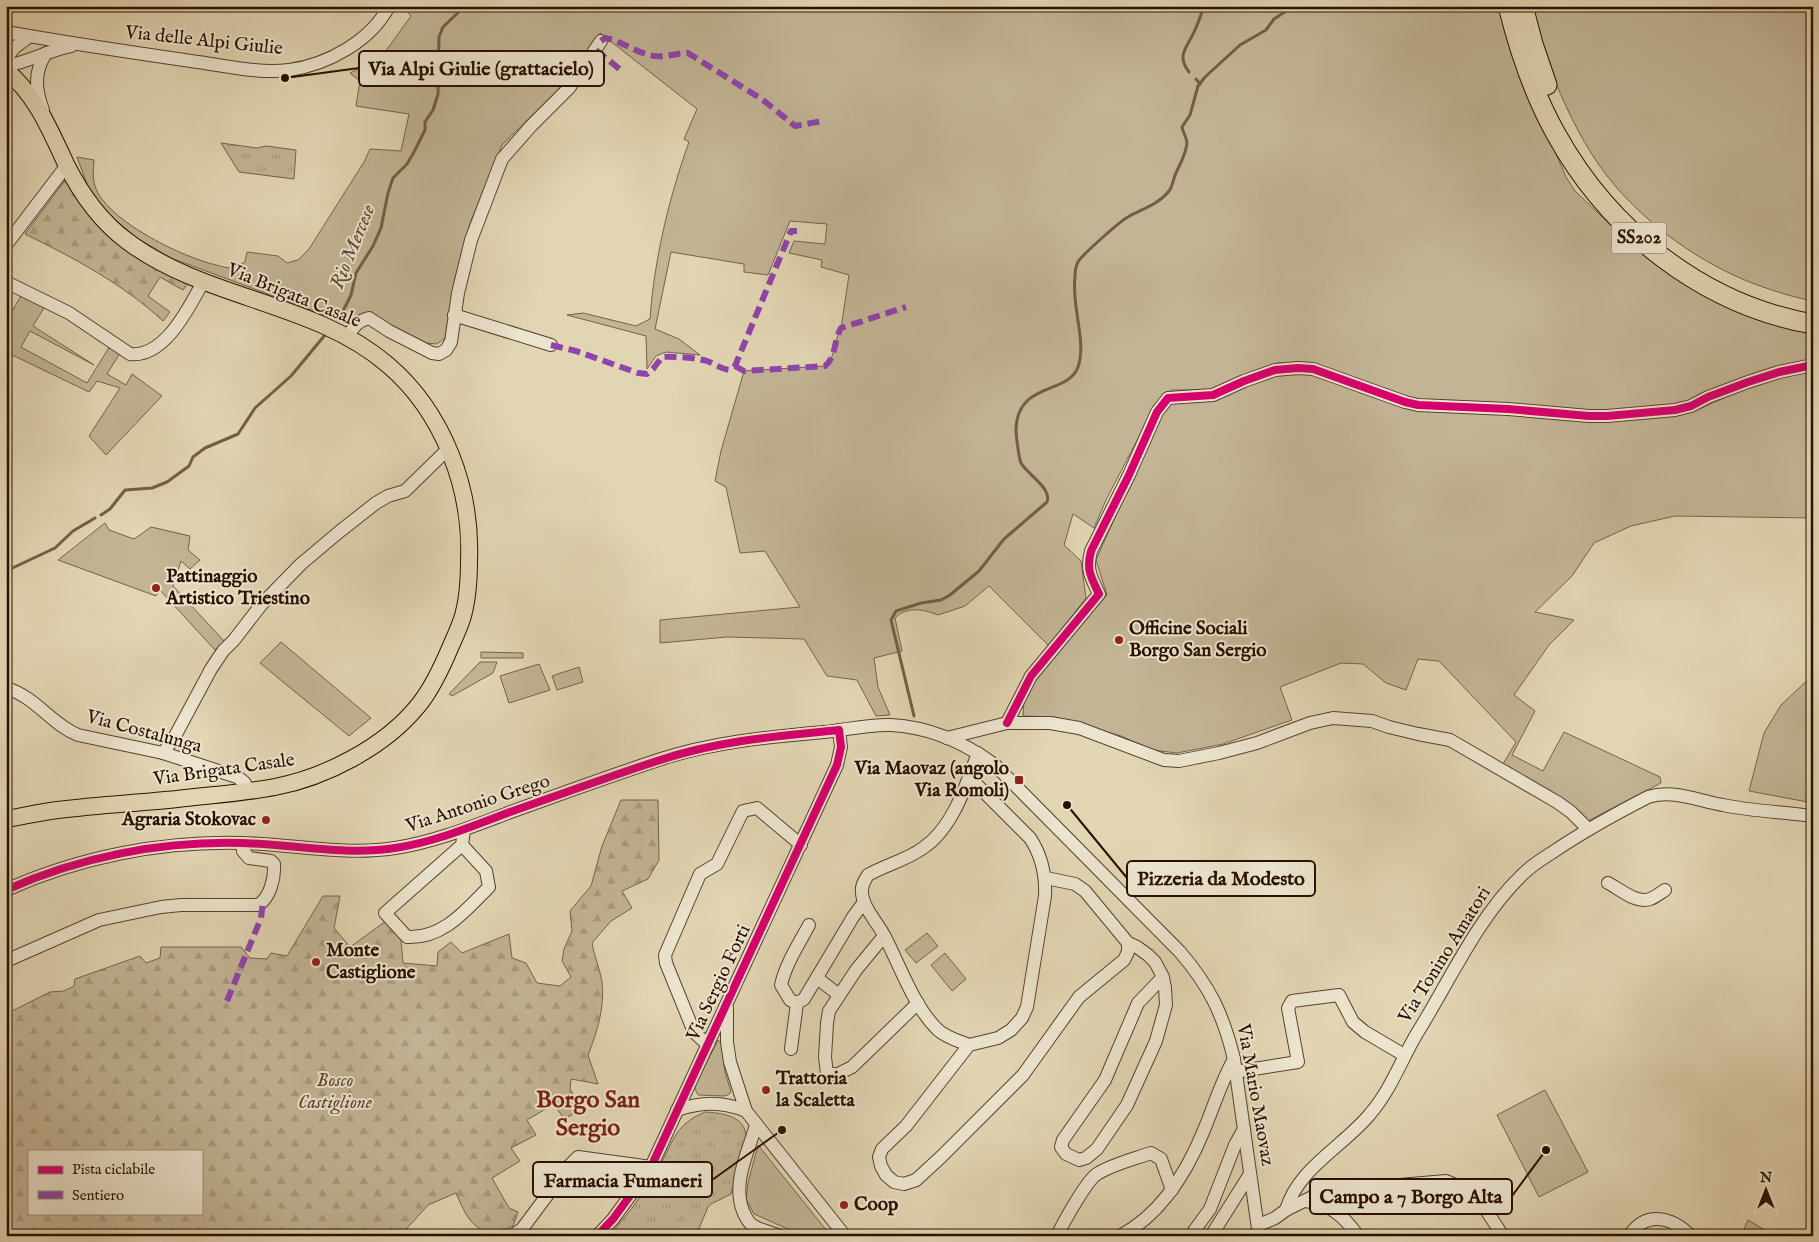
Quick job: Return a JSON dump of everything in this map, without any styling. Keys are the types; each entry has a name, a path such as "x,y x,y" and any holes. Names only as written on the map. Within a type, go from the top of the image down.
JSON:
{"highway":[{"name":"SS202","path":"1508,6 1521,52 1537,75 1585,158 1616,198 1652,232 1682,256 1732,285 1758,297 1813,312"},
{"name":"SS202","path":"1523,6 1533,44 1537,75 1555,132 1590,185 1611,210 1652,250 1688,275 1753,308 1813,324"}],"main road":[{"name":"Via Brigata Casale","path":"6,70 33,99 49,126 66,165 85,198 102,220 127,241 157,261 203,282 295,314 348,336 392,368 425,406 448,449 463,486 470,540 468,583 462,618 444,663 432,686 417,707 399,724 376,743 350,760 305,779 249,791 58,810 6,819"}],"street":[{"name":"Via delle Alpi Giulie","path":"6,32 256,70 290,70 326,60 340,53 366,34 389,6"},
{"path":"6,59 14,48 30,36"},
{"path":"348,336 354,326 361,320 369,318 422,348 439,354 446,350 450,342 470,240 502,159 531,126 569,88 601,41"},
{"name":"Via delle Alpi Giulie","path":"6,66 30,60 69,46 84,45"},
{"path":"46,53 39,64 36,78 40,104 49,126"},
{"path":"6,245 66,165"},
{"path":"6,282 69,313 130,354 138,355 157,346 179,324 203,282"},
{"path":"454,315 551,345"},
{"path":"1007,723 1031,676 1099,594 1090,574 1088,564 1091,551 1129,476 1157,412 1168,398 1213,395 1261,374 1281,369 1298,368 1313,369 1418,405 1608,416 1675,410 1691,406 1708,397 1748,382 1779,372 1813,365"},
{"path":"163,753 174,738 211,669 261,605 300,564 331,538 376,503 388,496 405,491 448,449"},
{"name":"Via Costalunga","path":"6,688 24,695 65,730 78,735 163,753 237,777 244,782 249,791"},
{"path":"947,738 1007,723 1050,723 1078,728 1164,760 1179,761 1238,748 1296,727 1332,718 1372,721 1389,727 1450,740 1558,802 1588,828"},
{"name":"Via Mario Maovaz","path":"839,730 889,725 927,731 978,753 995,765 1195,970 1210,991 1227,1033 1234,1066 1259,1230"},
{"name":"Via Antonio Grego","path":"6,890 35,877 98,858 179,845 242,843 374,851 407,845 464,830 680,753 724,743 839,730"},
{"name":"Via Sergio Forti","path":"597,1236 618,1212 650,1167 802,845 837,765 841,748 839,730"},
{"path":"969,777 1030,838 1037,848 1046,878 1045,896 1027,1007 1022,1018 1012,1030 998,1038 969,1045 954,1040 939,1031 928,1019 864,902 862,892 863,882 868,875 921,850 932,842 944,829 969,777 978,753"},
{"name":"Via Tonino Amatori","path":"1286,1210 1301,1183 1318,1162 1371,1114 1462,955 1498,901 1520,876 1588,828 1648,796 1657,794 1671,793 1723,805 1811,816"},
{"name":"Via Sergio Forti","path":"708,1045 694,1032 666,963 665,955 700,874 717,864 743,810 757,808 802,845"},
{"name":"Via Antonio Grego","path":"462,845 486,871 489,887 450,924 435,932 417,938 407,937 385,912 462,845 464,830"},
{"path":"6,961 99,920 182,905 258,905 263,902 269,891 275,870 274,864 271,861 249,858 243,851 242,843"},
{"path":"1046,878 1075,884 1085,891 1128,943 1138,947 1155,962 1163,977 1166,988 1166,1005 1156,1041 1127,1105 1092,1154 1079,1160 1073,1158 1063,1152 1061,1147 1063,1140 1105,1080 1138,1003 1163,977"},
{"path":"1608,883 1642,901 1653,898 1665,890"},
{"path":"797,1003 804,999 853,916 864,902"},
{"path":"797,1003 790,1000 781,985 783,976 809,925"},
{"path":"884,936 866,956 829,1011 825,1057 827,1074 838,1074 852,1067 918,1003"},
{"path":"969,1045 906,1126 882,1149 879,1157 881,1166 894,1182 904,1184 916,1180 1023,1076 1079,997 1124,960 1128,952 1128,943"},
{"path":"817,978 839,995"},
{"path":"1120,1236 1145,1219 1172,1190 1185,1171 1224,1078 1234,1066 1298,1062 1288,1008 1292,1001 1338,995 1354,1022 1365,1032 1404,1055"},
{"path":"728,1001 727,1042 738,1089 746,1111 845,1236"},
{"path":"791,1049 797,1003"},
{"path":"677,1110 704,1103 718,1103 734,1106 746,1111"},
{"path":"756,1125 740,1177 739,1200 750,1224 780,1236"},
{"path":"1194,1231 1210,1209 1235,1145 1244,1129"},
{"path":"1057,1236 1067,1215 1094,1176 1123,1162 1151,1153 1161,1158 1172,1190"},
{"path":"512,1236 522,1229 569,1166 578,1157 650,1167"},
{"path":"1211,1236 1250,1174"},
{"path":"1259,1230 1286,1210 1318,1194 1341,1190 1446,1181 1471,1192 1504,1236"},
{"path":"1304,1201 1328,1206 1340,1215 1358,1236"},
{"path":"1629,1236 1632,1230 1654,1218 1666,1219 1679,1225 1691,1236"}],"green space":[{"path":"402,6 1813,6 1813,301 1748,281 1699,257 1676,241 1634,206 1599,165 1572,120 1551,71 1522,79 1566,177 1575,191 1618,232 1648,255 1813,332 1813,363 1690,402 1596,412 1416,400 1304,362 1278,363 1209,390 1171,390 1156,404 1106,500 1094,528 1073,514 1064,545 1081,561 1086,598 1049,646 989,586 965,606 938,615 921,610 910,610 900,614 895,618 902,651 874,658 878,687 890,715 876,716 857,680 827,676 804,639 727,637 660,643 660,620 800,607 765,551 740,553 726,487 715,481 721,451 744,371 825,366 829,363 841,328 849,275 821,267 822,260 789,253 794,241 825,244 827,224 790,221 768,275 744,272 744,264 671,252 655,329 679,339 700,355 666,352 656,356 647,369 646,336 567,315 583,313 636,326 650,319 655,275 664,229 675,185 689,142 684,139 697,109 600,33 558,90 502,145 470,223 455,278 445,338 437,344 426,343 371,315 343,322 171,258 137,238 106,212 88,187 77,157 94,160 93,177 96,189 107,205 119,216 151,238 202,261 233,268 245,262 247,252 278,256 287,263 298,260 309,249 364,162 370,149 401,151 409,114 356,106 360,81 350,73 385,52 411,16"},
{"path":"221,143 257,148 266,146 296,150 294,179 239,172"},
{"path":"66,179 92,218 189,282 183,290 160,277 148,296 170,312 163,321 115,284 25,234"},
{"path":"22,294 45,306 33,326 94,365 30,331 21,347 87,383 110,346 120,353 107,374 126,385 132,374 162,396 106,455 89,436 120,388 97,381 89,392 6,352 6,314 10,315"},
{"path":"1813,370 1813,518 1675,516 1631,526 1594,543 1572,576 1535,612 1574,620 1549,645 1514,695 1535,711 1512,755 1543,771 1564,732 1660,777 1661,783 1588,821 1551,791 1503,764 1516,742 1439,661 1418,659 1406,690 1386,683 1363,664 1341,663 1280,687 1292,720 1223,744 1177,753 1152,750 1121,736 1054,717 1023,716 1024,700 1041,666 1107,595 1096,560 1161,414 1173,402 1285,373 1310,374 1372,395 1539,416 1699,409 1776,377"},
{"name":"Pattinaggio Artistico Triestino","path":"105,523 109,530 134,539 151,527 190,536 188,550 200,560 190,569 181,561 173,586 224,641 215,650 160,590 156,596 58,560"},
{"path":"281,642 371,718 349,736 260,663"},
{"path":"481,652 523,653 523,658 481,658"},
{"path":"480,662 497,662 493,673 452,696 449,694"},
{"path":"539,664 550,690 509,703 500,676"},
{"path":"579,667 583,682 557,690 552,676"},
{"path":"1813,675 1813,803 1749,791 1764,733 1781,705"},
{"name":"Bosco Castiglione","path":"621,800 658,800 659,860 648,879 622,891 632,908 611,921 592,943 603,992 597,1029 588,1055 598,1084 571,1079 570,1089 583,1109 564,1119 554,1104 527,1120 536,1135 511,1148 520,1161 492,1178 509,1208 518,1212 513,1226 496,1232 479,1229 469,1219 456,1193 428,1205 400,1236 6,1236 6,1014 50,992 64,991 74,986 75,979 140,956 146,963 160,958 161,947 241,947 250,958 267,959 271,953 287,956 323,896 340,896 334,928 350,947 386,921 401,940 403,963 437,966 438,952 451,942 462,953 509,934 512,958 526,963 537,983 560,986 571,977 562,961 564,949 572,931 570,911 591,886 602,846"},
{"path":"927,933 938,946 916,963 905,950"},
{"path":"945,953 966,979 952,991 931,965"},
{"path":"718,1040 721,1043 725,1072 731,1092 724,1096 698,1095 695,1085"},
{"path":"1545,1090 1588,1172 1539,1197 1497,1115"},
{"path":"705,1112 719,1113 732,1117 738,1120 745,1131 746,1138 731,1194 708,1207 696,1236 619,1236 614,1230 647,1186 675,1136 686,1123"},
{"path":"758,1145 831,1236 804,1236 754,1214 746,1199 748,1183"},
{"path":"1748,1220 1775,1236 1741,1236"}],"waterway":[{"name":"Rio Mercese","path":"343,311 351,295 356,273 373,246 381,228 393,178 407,164 425,130 425,122 433,110 438,94 439,37 443,27 465,6"},
{"path":"1189,72 1183,61 1183,56 1204,6"},
{"path":"914,716 891,620 896,611 921,603 941,600 950,595 979,571 1004,539 1047,502 1048,497 1043,486 1021,463 1016,430 1019,414 1025,403 1033,396 1073,376 1078,367 1081,346 1074,288 1075,269 1078,262 1109,231 1128,217 1165,196 1171,187 1186,150 1187,142 1182,127 1190,115 1198,86 1205,77 1240,45 1266,30 1274,19 1294,6"},
{"path":"1196,79 1200,84"},
{"name":"Rio Mercese","path":"101,515 110,509 125,490 152,488 167,482 189,466 193,457 205,448 238,434 255,408 291,376 325,335"},
{"name":"Rio Mercese","path":"6,571 55,548 73,531 95,518"}],"marked path":[{"path":"601,41 605,38 611,39 654,56 688,53 763,100 795,126 823,121"},
{"path":"596,50 622,71"},
{"path":"551,345 576,351 638,373 647,374 662,357 703,360 730,370 735,366 791,231 797,231"},
{"path":"735,366 744,371 825,366 829,363 841,328 906,307"},
{"path":"227,1001 261,918 263,902"}],"cycle path":[{"path":"1007,723 1031,676 1099,594 1089,568 1091,551 1129,475 1157,412 1168,398 1213,395 1275,370 1298,368 1313,369 1418,405 1607,416 1675,410 1691,406 1708,397 1748,382 1779,372 1813,365"},
{"path":"6,890 62,868 121,853 151,848 211,843 260,844 357,851 395,848 425,842 454,833 679,754 747,740 839,730 841,747 837,765 651,1167 613,1219 597,1236"}],"place":[{"name":"Via Alpi Giulie (grattacielo)","path":"285,78"},
{"name":"Pattinaggio Artistico Triestino","path":"156,588"},
{"name":"Officine Sociali Borgo San Sergio","path":"1119,640"},
{"name":"Via Maovaz (angolo Via Romoli)","path":"1019,780"},
{"name":"Pizzeria da Modesto","path":"1067,805"},
{"name":"Agraria Stokovac","path":"266,820"},
{"name":"Monte Castiglione","path":"316,962"},
{"name":"Trattoria la Scaletta","path":"766,1090"},
{"name":"Farmacia Fumaneri","path":"782,1130"},
{"name":"Campo a 7 Borgo Alta","path":"1546,1150"},
{"name":"Coop","path":"844,1205"}],"district":[{"name":"Borgo San Sergio","path":"588,1114"}]}
